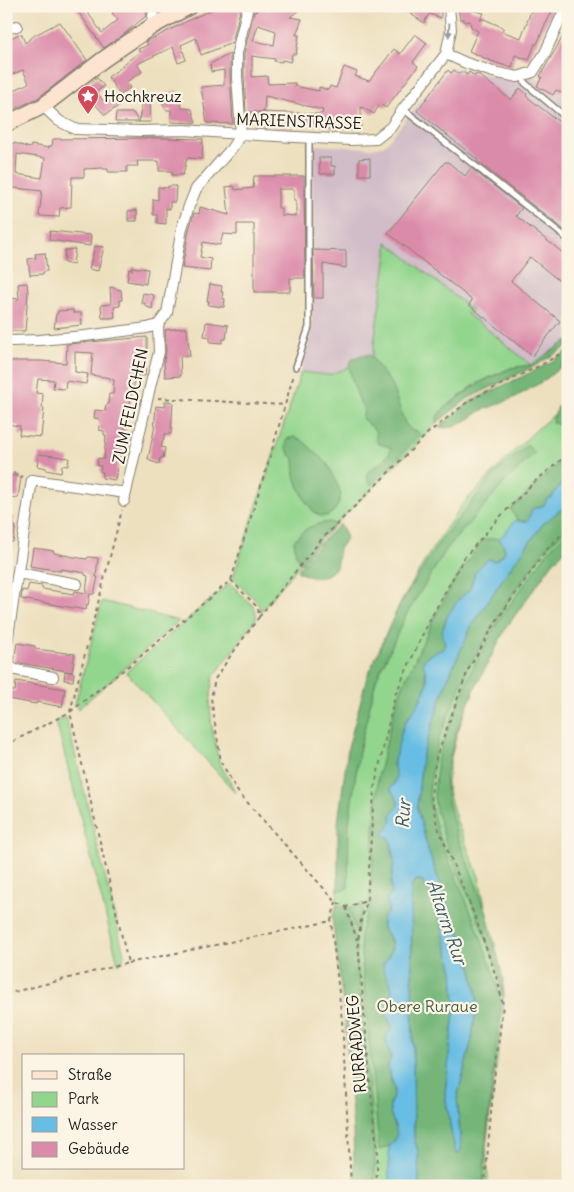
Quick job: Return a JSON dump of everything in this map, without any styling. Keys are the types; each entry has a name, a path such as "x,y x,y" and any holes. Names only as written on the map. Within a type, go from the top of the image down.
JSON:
{"main road":[{"path":"6,124 43,106 151,27 190,6"}],"street":[{"path":"151,27 155,6"},
{"path":"6,340 39,340 85,336 158,325 166,313 182,228 196,189 231,149 241,134 237,53 248,6"},
{"path":"449,6 451,30 446,54 466,64 518,77 533,72 545,53 566,6"},
{"path":"6,29 17,26"},
{"name":"MARIENSTRASSE","path":"43,106 59,121 75,129 184,130 351,140 376,139 391,127 402,109 446,54"},
{"name":"ZUM FELDCHEN","path":"125,497 159,352 158,325"},
{"path":"6,644 32,480 125,497"},
{"path":"18,574 77,584"},
{"path":"6,666 16,670 53,677"}],"lane":[{"path":"522,75 525,83 568,119"},
{"path":"402,109 568,239"},
{"path":"296,367 309,327 309,138"}],"path":[{"path":"367,901 346,907 336,902 238,792 221,762 211,698 215,679 259,617 320,541 428,434 470,400 544,364 568,349"},
{"path":"6,745 70,712 136,660 231,580 296,367"},
{"path":"148,398 285,405"},
{"name":"RURRADWEG","path":"376,1186 378,1154 358,942 361,920 367,901 374,790 395,695 427,625 464,558 532,484 568,454"},
{"path":"6,470 32,480"},
{"path":"125,497 70,712 128,963"},
{"path":"483,1186 485,1183 502,1005 498,982 474,914 437,825 431,796 436,758 468,670 499,617 547,549 568,528"},
{"path":"231,580 258,608 259,617"},
{"path":"336,902 331,921 342,1020 351,1186"},
{"path":"346,907 358,942"},
{"path":"6,994 128,963 331,921"}],"shaded area":[{"path":"449,67 525,83 530,75 568,97 568,340 531,365 535,366 469,398 435,424 412,446 372,358 329,375 301,372 312,329 313,145 372,148 385,145"}],"green space":[{"path":"387,242 472,310 467,314 531,365 511,368 488,378 472,387 443,409 428,433 319,541 261,611 253,598 233,577 301,372 329,375 372,358 387,254"},
{"path":"568,340 568,346 535,366 469,398 435,424 443,409 479,383 511,368 531,365"},
{"path":"568,351 568,362 546,379 511,399 481,411 458,425 439,427 471,401 544,366"},
{"path":"362,355 370,355 391,384 405,423 412,431 417,431 421,435 371,485 368,481 367,473 388,455 391,448 379,444 376,440 376,432 362,418 364,412 353,382 349,364 353,359"},
{"path":"568,400 568,429 552,422 559,404"},
{"name":"Obere Ruraue","path":"568,403 568,543 531,587 496,640 467,705 457,734 447,782 457,822 479,877 504,1005 486,1147 488,1179 483,1186 359,1186 336,907 368,680 384,638 401,602 430,552 462,505 538,428"},
{"path":"294,437 302,440 327,463 335,479 341,494 338,505 327,516 320,516 314,512 306,502 298,485 295,476 294,459 286,447 287,439"},
{"path":"527,445 535,453 505,482 448,547 406,615 376,680 359,751 349,824 348,888 338,891 338,823 348,748 367,677 397,610 440,541 496,472"},
{"path":"568,456 568,482 560,485 553,495 554,497 550,498 544,505 532,509 529,520 520,521 517,519 511,509"},
{"path":"568,504 568,527 545,549 510,598 468,668 439,739 432,768 429,793 438,834 476,924 497,983 501,1004 483,1183 481,1186 419,1186 418,1151 414,1139 411,886 416,880 421,880 436,905 453,972 455,1004 445,1094 456,1154 461,1150 457,1098 472,1039 477,998 469,957 430,856 417,808 422,756 446,683 471,627 508,571 543,524"},
{"path":"330,522 335,524 301,564 296,555 294,541 309,527"},
{"path":"340,524 346,539 339,549 336,568 318,578 297,571 321,542"},
{"path":"568,531 568,547 552,564 506,628 475,688 456,733 445,776 447,797 457,836 486,910 503,978 504,997 498,970 447,846 436,810 434,795 438,758 471,671 499,620 549,550"},
{"path":"495,538 502,543 505,551 495,561 488,559 475,572 470,589 453,607 448,616 444,625 445,645 443,649 433,654 425,673 427,682 425,689 417,706 406,720 393,765 397,775 390,789 397,799 398,805 391,815 392,821 385,836 389,838 394,861 391,884 392,893 388,897 389,909 383,921 384,930 391,942 391,946 390,954 383,964 392,992 387,1017 392,1027 387,1042 390,1053 389,1075 394,1089 390,1107 397,1137 389,1146 379,1150 360,935 369,907 378,777 396,703 435,616 453,583 479,545 483,540"},
{"path":"230,583 254,607 256,612 256,619 213,678 210,706 212,728 219,762 236,793 126,672"},
{"path":"102,601 179,621 78,709 75,704"},
{"path":"66,717 124,954 123,962 118,963 56,721"},
{"path":"365,903 359,920 357,935 348,908"},
{"path":"337,905 344,907 355,939 375,1153 375,1186 355,1186 345,1019 332,917"}],"water":[{"path":"568,482 568,504 543,524 508,571 471,627 446,683 422,756 417,808 430,856 469,957 477,998 472,1039 457,1098 461,1150 456,1154 445,1094 455,1004 453,972 436,905 421,880 416,880 411,886 414,1139 418,1151 419,1186 389,1186 389,1146 394,1142 397,1133 390,1112 394,1088 388,1069 391,1058 386,1040 392,1027 387,1014 392,989 383,967 392,946 382,923 383,917 388,911 386,900 392,893 391,884 394,861 389,838 383,834 392,821 391,815 398,805 397,799 390,789 396,779 395,757 405,723 416,707 427,684 423,662 427,656 443,649 445,645 442,631 448,615 458,600 470,589 475,572 488,559 495,561 502,556 505,551 499,539 516,520 522,522 528,520 532,509 544,505 547,499 553,497 560,485"}],"building":[{"path":"74,6 83,6 102,33 118,20 112,13 121,6 148,6 146,16 104,48"},
{"path":"221,6 241,6 232,44 201,55 196,38 181,45 186,60 178,63 173,47 137,64 142,72 126,82 130,88 120,95 108,77 140,52 138,49 148,45 146,42"},
{"path":"258,6 305,6 290,17 302,19 296,35 299,35 296,54 292,54 291,62 274,61 275,59 252,56 252,77 267,76 268,84 295,83 294,86 319,91 319,87 328,90 330,86 336,88 344,67 357,72 355,76 369,81 394,49 400,54 415,34 427,43 413,62 418,66 386,108 380,104 374,114 361,107 361,127 359,129 330,128 331,126 288,118 286,127 256,125 259,112 246,112 244,54 254,11 256,12","holes":["258,25 276,31 274,45 253,41","265,96 323,110 322,114 259,112 264,112"]},
{"path":"399,6 441,6 441,18 429,14 424,23"},
{"path":"470,6 471,10 484,13 480,20 484,19 504,28 501,31 521,38 533,6 555,6 537,44 535,44 529,60 515,55 512,68 469,51 478,31 471,27 470,21 464,22 464,19 460,19 458,7"},
{"path":"60,22 87,60 38,98 6,113 6,94 29,83 23,70 6,77 6,40 21,33 25,43 35,35"},
{"path":"568,28 568,96 556,90 553,95 537,86 542,77 540,76"},
{"path":"230,54 233,124 207,123 201,87 224,85 224,70 211,72 210,64"},
{"path":"448,70 451,73 454,70 459,74 462,71 467,75 469,72 475,76 476,74 479,75 511,100 520,88 527,94 526,96 568,129 568,139 564,144 568,147 568,233 417,111"},
{"path":"97,78 104,86 96,92 106,104 120,95 125,102 105,115 81,89"},
{"path":"177,90 182,108 192,109 196,123 171,122 171,110 166,110 162,102 168,99 166,95"},
{"path":"150,98 151,122 139,122 141,104"},
{"path":"116,113 133,113 139,122 115,122"},
{"path":"53,139 203,139 202,159 187,158 183,175 172,175 172,171 159,171 159,161 137,161 138,166 127,166 127,172 108,172 108,169 103,168 84,169 84,177 72,177 71,207 60,208 59,217 39,216 42,191 6,187 6,146 14,143 30,148 31,145 49,148 49,146 52,146","holes":["17,154 45,158 42,178 16,174"]},
{"path":"319,158 331,158 331,166 335,166 335,174 320,174"},
{"path":"370,158 370,175 359,175 359,159"},
{"path":"445,162 448,162 465,176 471,168 522,208 516,216 568,257 568,288 530,257 511,281 560,321 532,356 469,305 472,300 388,233"},
{"path":"254,176 304,176 305,278 290,278 290,292 254,292 254,224 237,224 237,235 223,234 220,245 203,242 200,257 211,259 210,271 182,268 194,213 199,214 200,207 229,215 226,187 234,186 235,190 253,188","holes":["278,189 294,189 296,216 281,215 281,208 278,208"]},
{"path":"168,186 176,186 175,202 170,202 170,209 166,208 166,224 157,223 157,215 153,215 153,199 158,200 158,187 168,188"},
{"path":"137,210 137,221 128,221 128,211"},
{"path":"50,231 91,235 90,246 49,240"},
{"path":"95,246 104,247 98,271 89,269"},
{"path":"75,249 73,265 64,263 65,250"},
{"path":"313,250 346,251 346,268 323,264 323,298 314,298"},
{"path":"45,253 47,271 43,272 43,274 30,275 28,259 36,258 35,254"},
{"path":"132,267 148,269 146,284 127,281 129,269 132,270"},
{"path":"27,283 25,331 6,331 8,298 19,299 18,284"},
{"path":"210,284 222,286 222,298 225,299 224,307 208,305"},
{"path":"110,287 121,290 122,300 120,300 120,306 114,307 115,317 102,318 101,305 111,304"},
{"path":"143,293 154,295 152,309 145,306 145,303 141,303"},
{"path":"73,310 73,313 81,313 82,325 54,328 58,311"},
{"path":"206,322 228,325 226,339 223,339 222,343 210,342 210,337 204,336"},
{"path":"187,328 190,356 180,356 181,376 165,377 165,330"},
{"path":"147,337 147,350 141,350 142,368 146,368 145,376 135,375 130,409 125,409 124,423 126,423 115,480 102,478 101,466 97,466 98,458 104,459 106,435 104,435 104,431 99,430 100,419 94,418 95,410 105,411 106,405 108,405 109,394 113,394 114,380 91,375 93,353 75,352 75,372 88,374 86,384 66,381 65,389 53,388 54,380 38,379 36,393 43,394 42,408 44,408 41,437 19,435 20,426 6,424 6,361 66,363 67,344"},
{"path":"165,401 173,402 171,434 165,434 161,447 165,448 163,458 160,458 159,464 148,459 154,430 156,406 165,407"},
{"path":"39,454 69,458 68,466 62,465 61,473 46,470 46,468 37,466"},
{"path":"8,475 21,477 18,498 6,497"},
{"path":"6,516 14,517 13,526 16,526 13,542 6,541"},
{"path":"33,548 54,551 54,553 79,558 98,558 96,577 98,577 94,594 90,594 86,610 21,599 22,590 27,591 29,584 42,586 42,589 74,594 75,591 86,593 88,576 85,573 30,566"},
{"path":"17,643 35,646 35,649 75,654 72,672 14,662"},
{"path":"65,671 74,673 73,681 64,680"},
{"path":"16,681 65,689 62,707 8,699 10,691 15,691"}],"place":[{"name":"Hochkreuz","path":"88,115"}],"water label":[{"name":"Rur","path":"403,814"},
{"name":"Altarm Rur","path":"447,922"}]}
